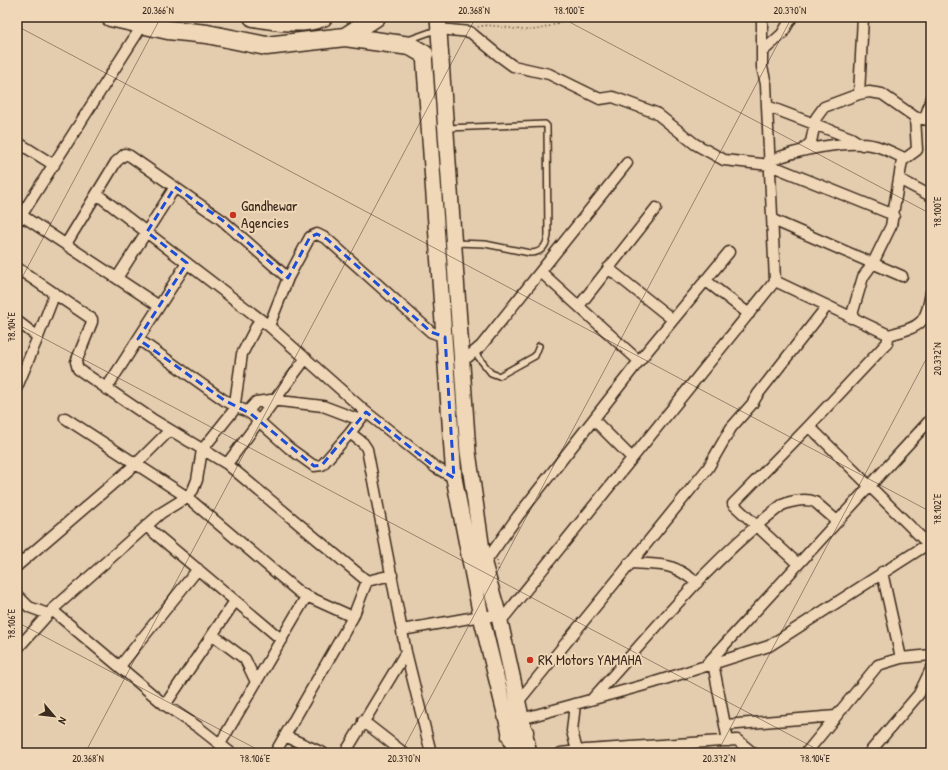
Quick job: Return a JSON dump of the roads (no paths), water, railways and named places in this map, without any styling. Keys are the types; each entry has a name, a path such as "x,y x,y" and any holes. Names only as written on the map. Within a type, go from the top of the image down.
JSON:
{"highway":[{"path":"110,17 145,20 168,30 207,34 266,46 345,37 410,46 424,54"},
{"path":"253,17 272,21 296,21 323,17"},
{"path":"345,37 376,17"}],"main road":[{"path":"439,23 453,243 468,355 468,452 484,564 499,617 517,703 518,735"},
{"path":"424,54 454,478 481,616 518,735 529,753"}],"street":[{"path":"402,630 481,616 499,617 504,616 509,612 775,281 767,106 762,52 762,17"},
{"path":"762,52 782,34 792,17"},
{"path":"859,94 863,17"},
{"path":"145,20 19,218 66,244 159,306"},
{"path":"439,23 470,32 513,66 549,74 600,99 613,97 656,113 695,144 712,155 724,160 737,163 770,163 804,149 862,145 875,146 904,158"},
{"path":"804,149 811,142 819,112 824,107 859,94 869,92 882,94 923,119 918,147 915,152 904,158 901,164 894,215 885,240 873,263 863,277 851,318"},
{"path":"767,106 851,138 862,145"},
{"path":"17,142 54,164"},
{"path":"66,244 98,195 116,162 125,154 222,220 288,278"},
{"path":"468,355 542,273 627,163"},
{"path":"770,163 894,215"},
{"path":"899,179 931,196"},
{"path":"117,278 175,187"},
{"path":"98,195 260,319 306,358 363,416 435,467 454,478"},
{"path":"578,306 656,208"},
{"path":"773,220 902,276"},
{"path":"268,326 288,278 313,234 322,236 431,332 445,337"},
{"path":"484,564 518,516 639,361 672,319 729,252"},
{"path":"106,389 187,263"},
{"path":"17,268 92,319 76,366 106,389 226,464 367,581"},
{"path":"608,268 672,319"},
{"path":"542,273 639,361"},
{"path":"705,280 749,314"},
{"path":"775,281 889,335 914,328 919,325 928,310 931,292"},
{"path":"18,382 55,293"},
{"path":"517,703 629,563 708,468 731,428 752,404 758,394 827,306"},
{"path":"17,648 50,612 146,526 187,497 196,486 202,450 231,414 235,406 242,354 260,319"},
{"path":"17,321 38,337"},
{"path":"798,564 755,526 733,504 809,426 886,343 889,335"},
{"path":"138,339 224,400 247,412 260,421 289,448 314,466 322,465 363,416"},
{"path":"226,464 276,401 306,358"},
{"path":"247,412 256,402 276,401 323,406 363,416"},
{"path":"65,418 187,497 306,597 353,617"},
{"path":"710,664 869,485 931,419"},
{"path":"594,420 632,458"},
{"path":"518,735 575,704 769,646 929,543 809,426"},
{"path":"17,566 136,463 170,430"},
{"path":"350,433 363,442 367,448 406,652 431,753"},
{"path":"592,700 697,583 755,526 786,503 804,500 814,502 837,521"},
{"path":"146,526 282,640"},
{"path":"629,563 672,566 681,570 697,583"},
{"path":"120,666 198,569"},
{"path":"882,572 901,658"},
{"path":"367,581 392,575"},
{"path":"275,753 353,617 367,581"},
{"path":"17,596 29,607 50,612 120,666 165,705 231,753"},
{"path":"220,744 306,597"},
{"path":"165,705 236,601"},
{"path":"213,635 245,659 256,682"},
{"path":"345,753 406,652"},
{"path":"806,753 878,664 901,658 931,654"},
{"path":"710,664 728,741"},
{"path":"869,753 919,694 931,669"},
{"path":"575,704 572,731 577,751"},
{"path":"725,725 836,716"},
{"path":"363,721 404,753"},
{"path":"285,736 323,753"},
{"path":"561,753 728,741 740,741 753,753"},
{"path":"666,745 676,753"}],"lane":[{"path":"398,44 439,23"},
{"path":"923,119 931,92"},
{"path":"446,128 545,124 547,126 548,236 545,247 536,253 530,253 485,244 453,243"},
{"path":"468,355 491,373 499,376 535,356 540,346"}],"place":[{"name":"Gandhewar Agencies","path":"233,215"},
{"name":"RK Motors YAMAHA","path":"530,660"}]}
